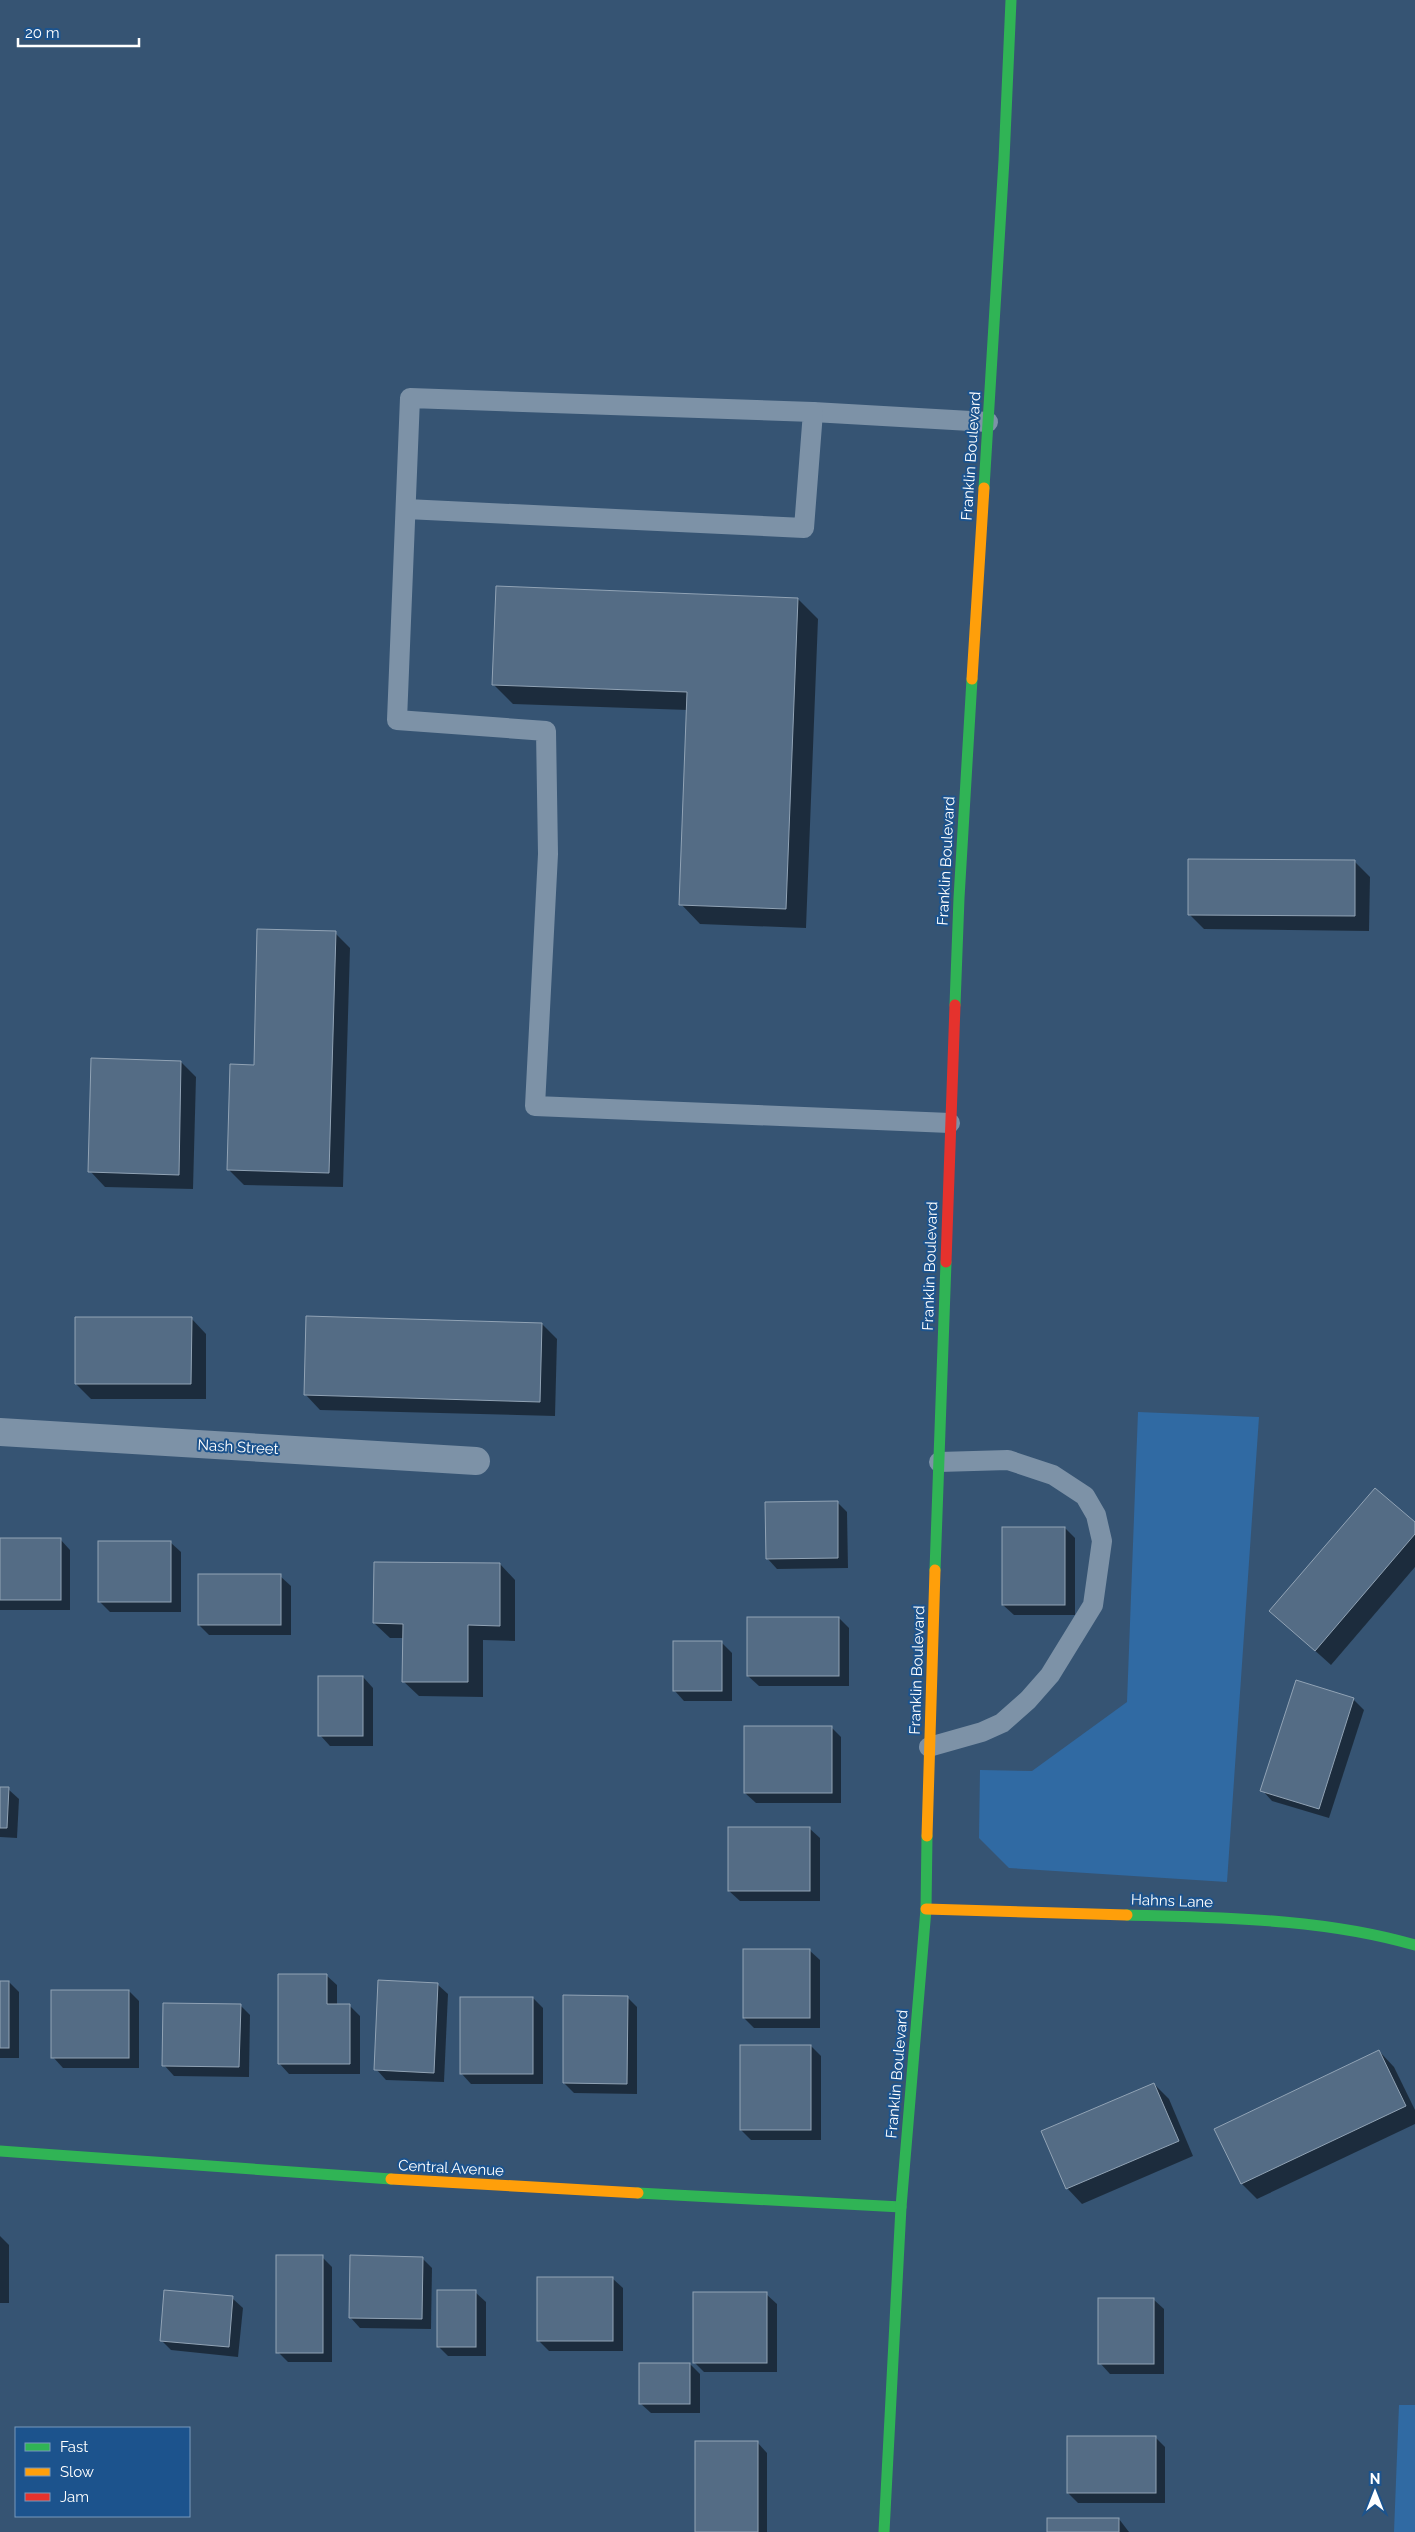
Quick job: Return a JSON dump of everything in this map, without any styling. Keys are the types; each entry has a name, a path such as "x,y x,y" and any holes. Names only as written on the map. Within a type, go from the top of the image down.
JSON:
{"street":[{"name":"Franklin Boulevard","path":"884,2532 901,2207 926,1908 929,1747 959,898 1004,169 1011,0"},
{"name":"Nash Street","path":"0,1432 476,1461"},
{"name":"Hahns Lane","path":"926,1908 1239,1918 1312,1923 1353,1928 1415,1945"},
{"name":"Central Avenue","path":"0,2151 386,2179 901,2207"}],"lane":[{"path":"950,1123 535,1106 548,854 546,731 397,720 410,398 813,412 988,422"},
{"path":"406,510 804,528 813,412"},
{"path":"929,1747 982,1732 1002,1723 1028,1700 1050,1675 1093,1605 1102,1541 1096,1515 1085,1496 1053,1475 1008,1460 939,1462"}],"shaded area":[{"path":"1138,1412 1259,1417 1227,1882 1009,1868 979,1838 980,1770 1032,1771 1127,1702"},
{"path":"1399,2405 1415,2405 1415,2532 1394,2532"}],"building":[{"path":"496,586 798,598 786,909 679,905 687,692 492,685"},
{"path":"1188,859 1355,860 1355,916 1188,915"},
{"path":"257,929 336,931 329,1173 227,1170 230,1064 254,1065"},
{"path":"91,1058 181,1061 179,1175 88,1172"},
{"path":"306,1316 542,1323 540,1402 304,1395"},
{"path":"75,1317 192,1317 191,1384 75,1384"},
{"path":"1375,1488 1415,1522 1415,1534 1315,1651 1269,1611"},
{"path":"838,1501 838,1558 766,1559 765,1502"},
{"path":"1002,1527 1065,1527 1065,1605 1002,1605"},
{"path":"0,1538 61,1538 61,1600 0,1600"},
{"path":"98,1541 171,1541 171,1602 98,1602"},
{"path":"374,1562 500,1563 500,1626 468,1625 468,1682 402,1682 403,1624 373,1623"},
{"path":"198,1574 281,1574 281,1625 198,1625"},
{"path":"747,1617 839,1617 839,1676 747,1676"},
{"path":"673,1641 722,1641 722,1691 673,1691"},
{"path":"318,1676 363,1676 363,1736 318,1736"},
{"path":"1296,1680 1354,1698 1319,1809 1260,1791"},
{"path":"744,1726 832,1726 832,1793 744,1793"},
{"path":"0,1787 9,1787 7,1828 0,1828"},
{"path":"728,1827 810,1827 810,1891 728,1891"},
{"path":"743,1949 810,1949 810,2018 743,2018"},
{"path":"278,1974 327,1974 327,2004 350,2004 350,2064 278,2064"},
{"path":"378,1980 438,1983 434,2073 374,2070"},
{"path":"0,1981 9,1981 9,2048 0,2048"},
{"path":"51,1990 129,1990 129,2058 51,2058"},
{"path":"563,1995 628,1996 627,2084 563,2083"},
{"path":"460,1997 533,1997 533,2074 460,2074"},
{"path":"163,2003 241,2004 239,2067 162,2066"},
{"path":"740,2045 811,2045 811,2130 740,2130"},
{"path":"1379,2050 1406,2106 1241,2184 1214,2129"},
{"path":"1154,2083 1179,2141 1066,2189 1041,2131"},
{"path":"276,2255 323,2255 323,2353 276,2353"},
{"path":"350,2255 423,2257 422,2319 349,2318"},
{"path":"537,2277 613,2277 613,2341 537,2341"},
{"path":"164,2290 233,2296 229,2347 160,2341"},
{"path":"437,2290 476,2290 476,2347 437,2347"},
{"path":"693,2292 767,2292 767,2363 693,2363"},
{"path":"1098,2298 1154,2298 1154,2364 1098,2364"},
{"path":"639,2363 690,2363 690,2404 639,2404"},
{"path":"1067,2436 1156,2436 1156,2493 1067,2493"},
{"path":"695,2441 758,2441 758,2532 695,2532"},
{"path":"1047,2518 1119,2518 1119,2532 1047,2532"}],"traffic: fast":[{"path":"984,488 1004,160 1011,0"},
{"path":"955,1005 959,898 972,679"},
{"path":"935,1570 946,1262"},
{"path":"884,2532 901,2207 926,1909 927,1836"},
{"path":"1127,1915 1308,1924 1380,1936 1415,1945"},
{"path":"0,2151 391,2179"},
{"path":"638,2193 901,2207"}],"traffic: slow":[{"path":"972,679 984,488"},
{"path":"927,1836 935,1570"},
{"path":"926,1909 1127,1915"},
{"path":"391,2179 638,2193"}],"traffic: jam":[{"path":"946,1262 955,1005"}]}
